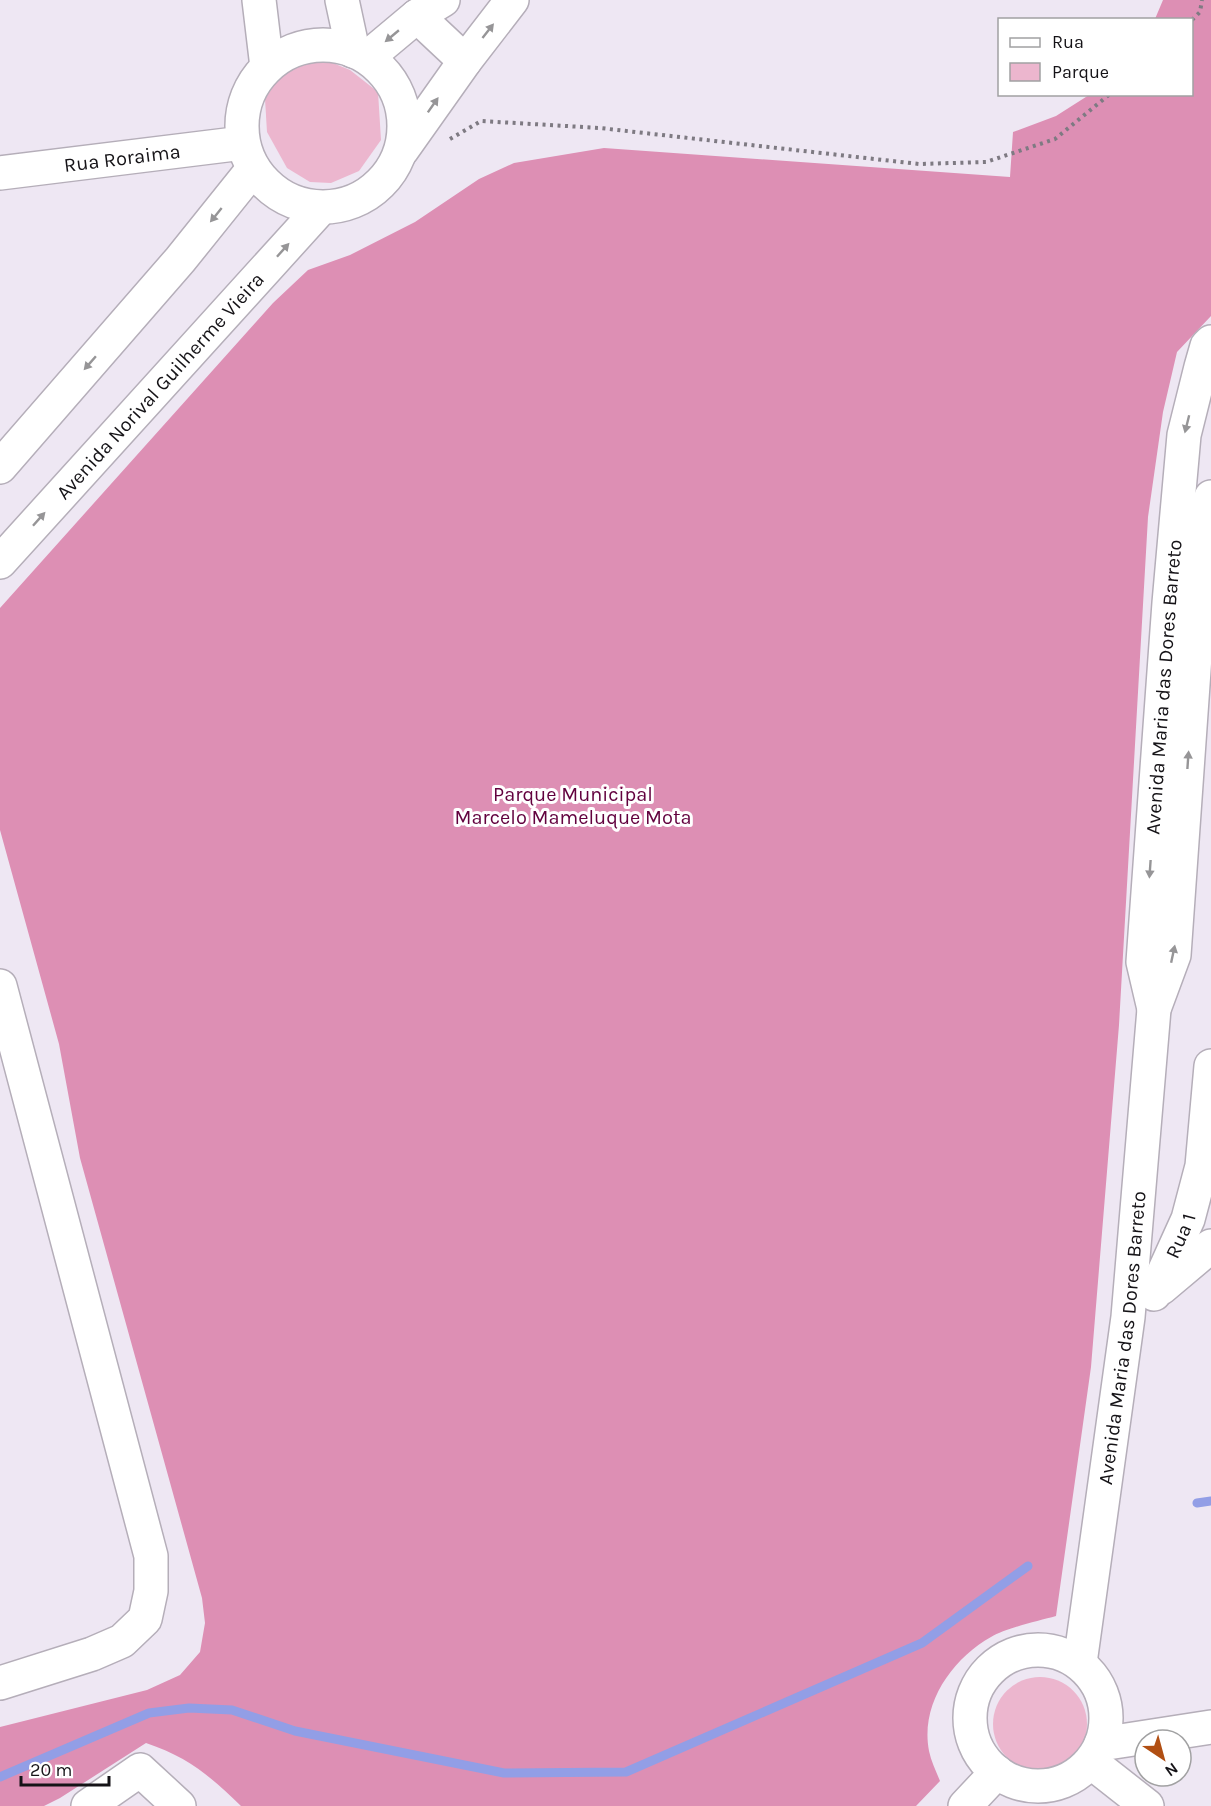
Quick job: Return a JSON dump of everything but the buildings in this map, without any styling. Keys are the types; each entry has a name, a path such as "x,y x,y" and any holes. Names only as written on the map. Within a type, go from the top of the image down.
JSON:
{"street":[{"path":"259,0 267,67"},
{"path":"342,0 361,54"},
{"path":"402,150 406,123 401,98 388,74 361,54 343,46 315,44 289,52 267,67 250,89 242,116 248,156 271,190 294,203 321,208 348,204 372,192 390,173 402,150 465,61 512,0"},
{"path":"361,54 430,8 465,61"},
{"path":"0,467 180,260 248,156"},
{"name":"Rua Roraima","path":"0,173 248,156"},
{"name":"Avenida Norival Guilherme Vieira","path":"0,562 321,208"},
{"name":"Avenida Maria das Dores Barreto","path":"1154,1009 1143,962 1184,435 1208,367"},
{"name":"Avenida Maria das Dores Barreto","path":"1080,1663 1128,1317 1154,1009 1174,955 1204,528 1211,497"},
{"path":"0,986 151,1556 151,1591 145,1619 122,1641 92,1654 0,1683"},
{"name":"Rua 1","path":"1154,1294 1188,1219 1202,1166 1211,1066"},
{"path":"1128,1317 1211,1246"},
{"path":"1040,1650 1061,1653 1080,1663 1095,1679 1104,1699 1107,1722 1096,1753 1075,1775 1056,1784 1035,1785 1015,1782 997,1772 982,1757 971,1727 970,1716 974,1695 984,1676 1000,1662 1019,1652 1040,1650"},
{"path":"1096,1753 1211,1727"},
{"path":"1096,1753 1147,1806"},
{"path":"88,1806 140,1770 179,1806"},
{"path":"965,1806 997,1772"}],"path":[{"path":"1193,18 1200,12 1202,0"},
{"path":"440,144 481,121 600,128 919,165 986,162 1055,139 1108,96"}],"green space":[{"name":"Parque Municipal Marcelo Mameluque Mota","path":"1163,0 1211,0 1211,316 1177,352 1163,412 1148,517 1119,1025 1091,1367 1056,1616 1013,1628 991,1637 964,1657 952,1670 934,1700 927,1734 930,1755 940,1781 916,1806 241,1806 198,1768 161,1748 146,1743 44,1806 0,1806 0,1727 147,1690 180,1675 200,1652 205,1623 202,1598 80,1158 59,1044 0,830 0,608 273,303 308,270 350,255 415,222 479,179 514,163 604,148 1010,177 1013,132 1056,116 1087,96 1193,96 1193,18 1155,18"},
{"path":"328,61 350,70 378,92 381,140 359,171 331,183 310,182 287,168 267,132 265,99 279,77 302,63"},
{"path":"1040,1677 1058,1680 1073,1691 1084,1706 1087,1724 1084,1742 1073,1757 1058,1768 1040,1771 1022,1768 1007,1757 996,1742 993,1724 996,1706 1007,1691 1022,1680"}],"waterway":[{"path":"1197,1503 1211,1501"},
{"path":"0,1777 149,1713 189,1708 232,1710 295,1731 504,1773 626,1772 922,1643 1028,1566"}]}
